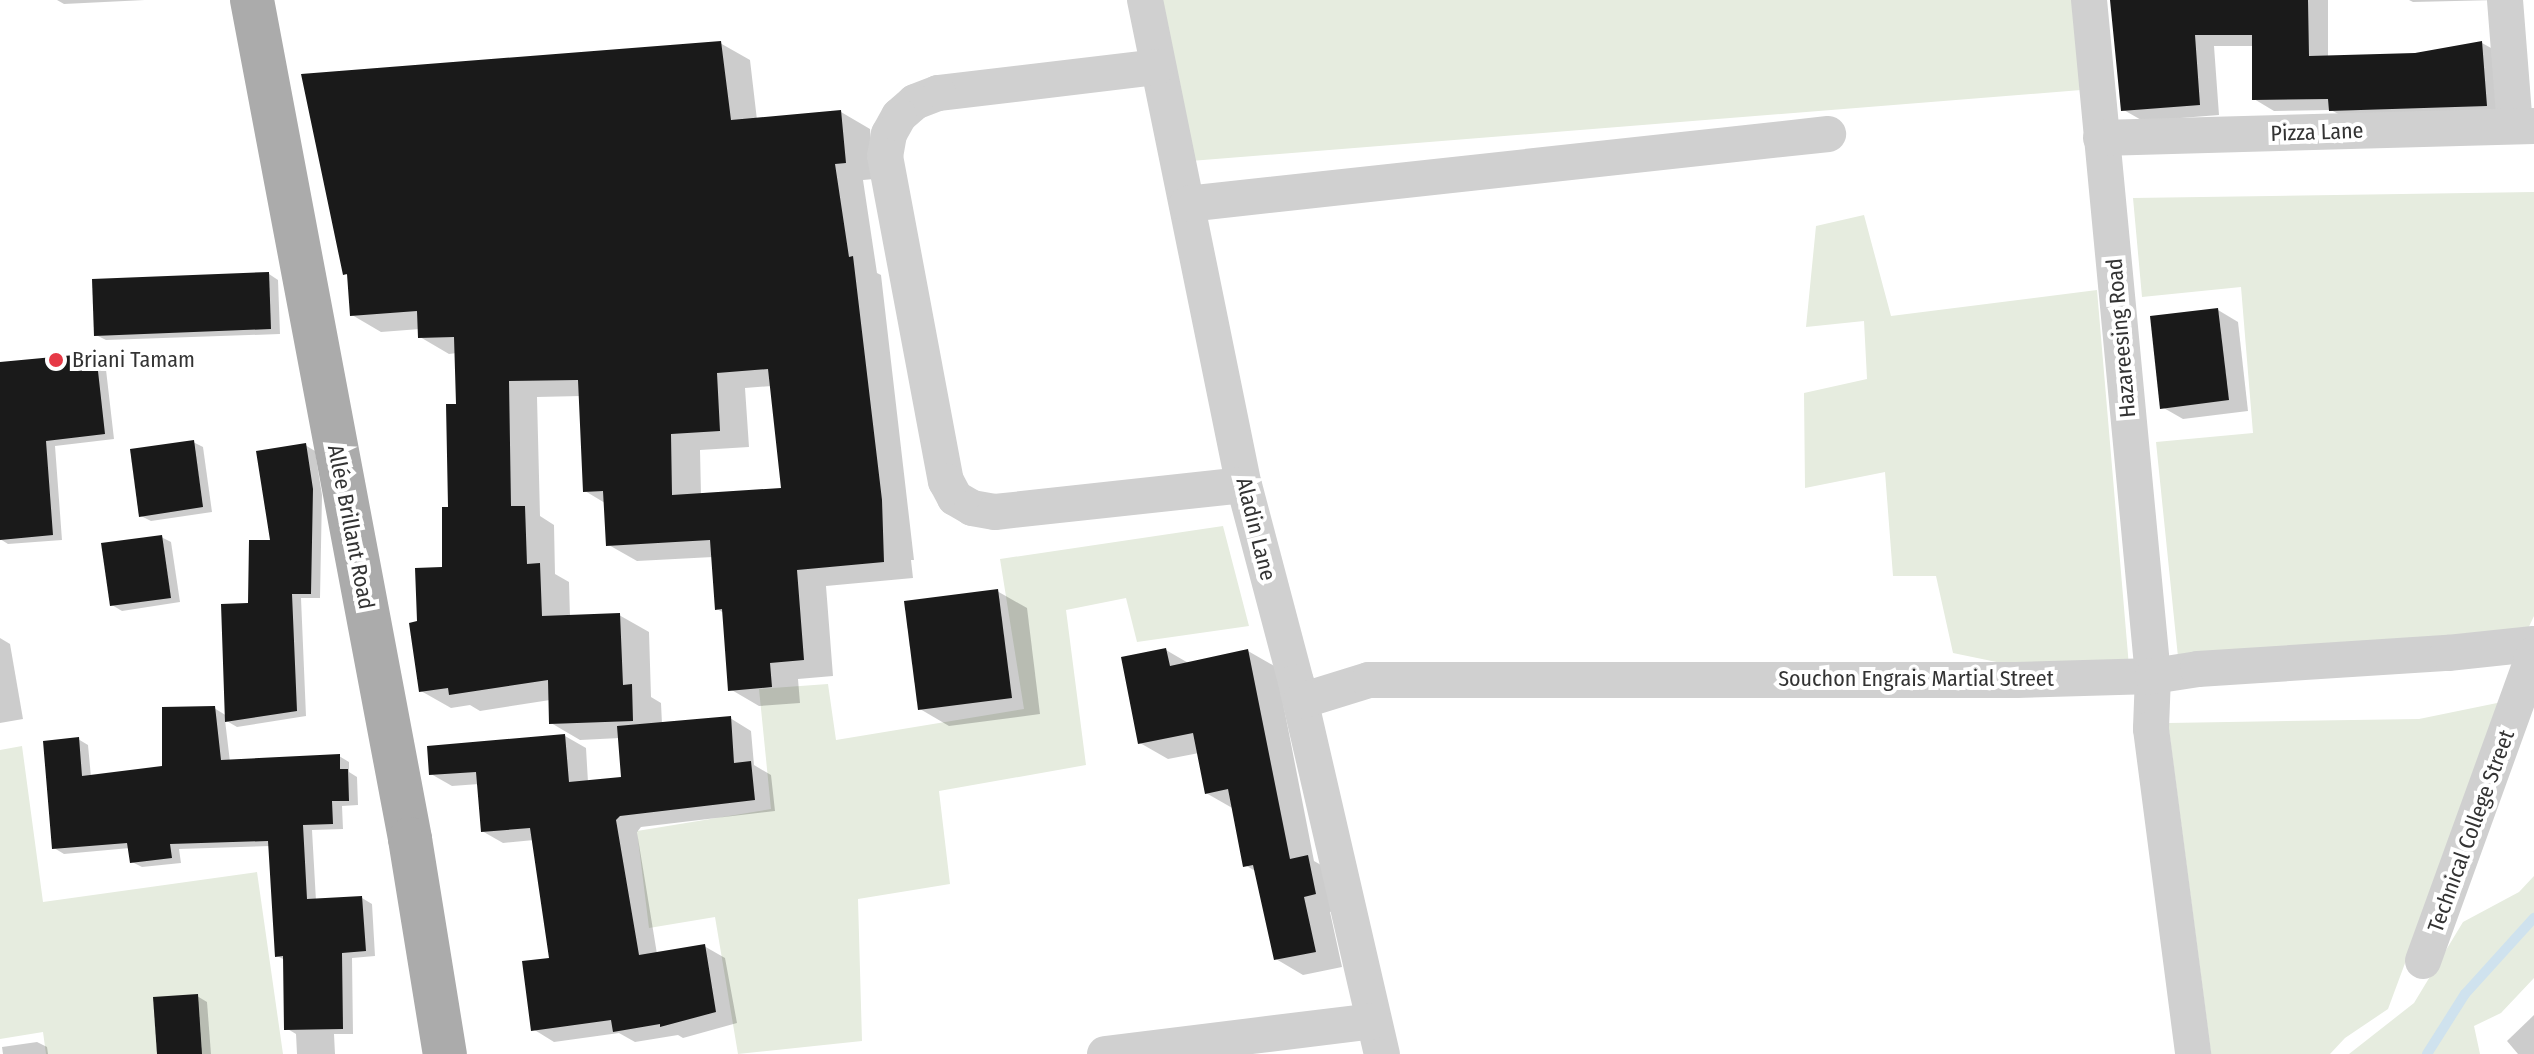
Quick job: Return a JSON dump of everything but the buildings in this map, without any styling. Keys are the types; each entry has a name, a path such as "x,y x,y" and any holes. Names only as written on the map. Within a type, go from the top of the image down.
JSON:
{"main road":[{"name":"Allée Brillant Road","path":"252,0 410,839 445,1054"}],"street":[{"name":"Aladin Lane","path":"1145,0 1244,485 1301,701 1377,1038"},
{"name":"Hazareesing Road","path":"2089,0 2153,676 2151,729 2193,1054"},
{"path":"2505,0 2525,126"},
{"path":"1157,67 938,93 915,102 899,116 889,134 885,156 946,481 955,498 972,508 995,512 1244,485"},
{"name":"Pizza Lane","path":"2101,138 2525,126"},
{"path":"1187,204 1828,134"},
{"name":"Souchon Engrais Martial Street","path":"1301,701 1369,680 2016,680 2153,676 2321,659 2448,653 2534,644"},
{"name":"Technical College Street","path":"2423,961 2534,655"},
{"path":"1105,1054 1377,1038"}],"shaded area":[{"path":"1153,0 2074,0 2081,90 1178,162"},
{"path":"2534,192 2534,616 2517,652 2178,657 2156,442 2253,433 2241,287 2142,297 2133,198"},
{"path":"1864,215 1891,316 2097,290 2131,690 1953,653 1936,576 1893,576 1885,472 1805,488 1804,393 1867,379 1864,321 1806,327 1816,226"},
{"path":"1223,526 1249,626 1137,642 1126,598 1066,610 1086,765 939,791 950,884 858,899 862,1041 738,1054 715,917 649,928 637,831 771,809 759,689 828,684 836,740 1024,709 1000,559"},
{"path":"2502,702 2388,1009 2345,1038 2330,1054 2211,1054 2168,723 2419,719"},
{"path":"22,746 43,902 257,872 283,1054 46,1054 43,1032 0,1039 0,750"},
{"path":"2534,876 2534,978 2501,1013 2474,1026 2480,1054 2349,1054 2414,1003 2463,922 2519,892"}],"waterway":[{"path":"2427,1054 2465,994 2534,918"}],"place":[{"name":"Briani Tamam","path":"56,360"}]}
